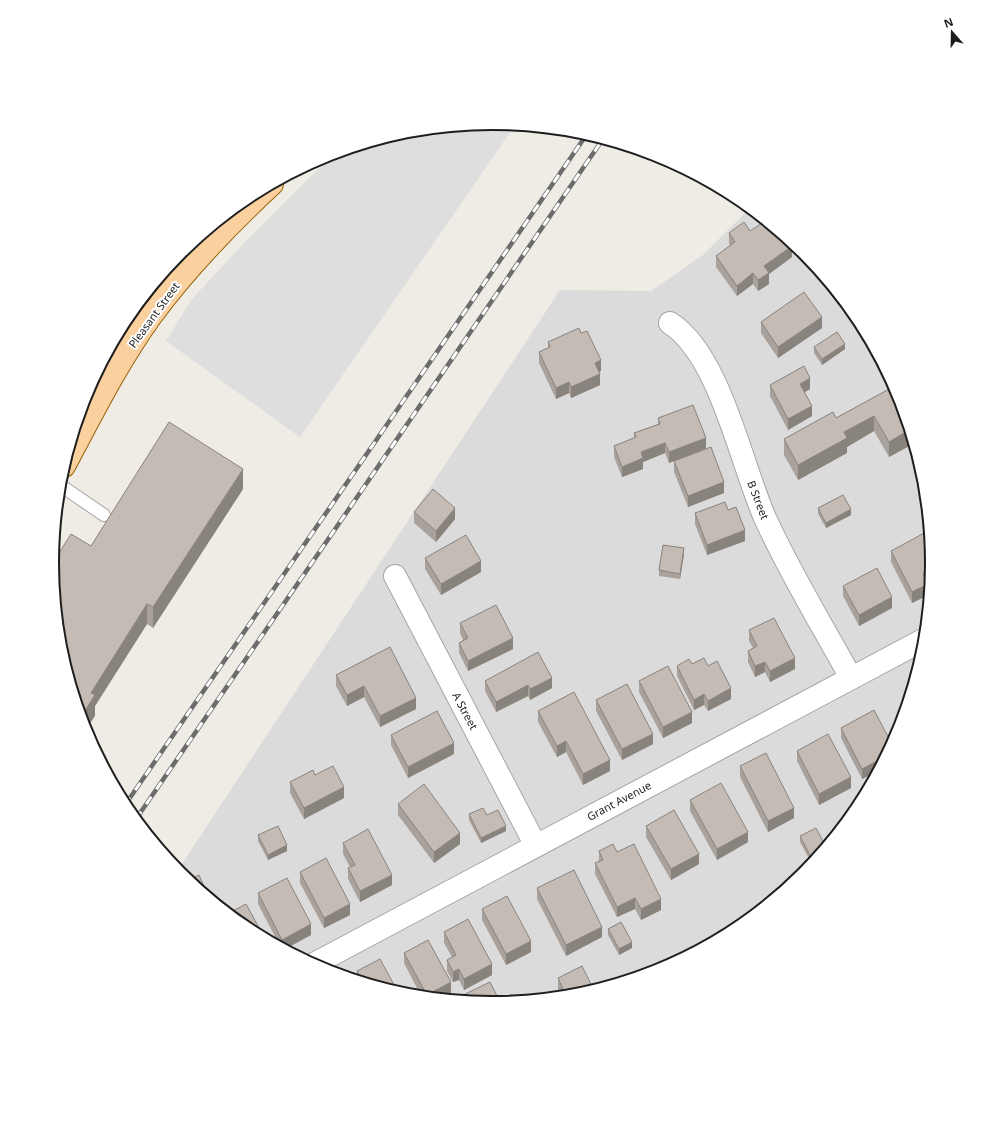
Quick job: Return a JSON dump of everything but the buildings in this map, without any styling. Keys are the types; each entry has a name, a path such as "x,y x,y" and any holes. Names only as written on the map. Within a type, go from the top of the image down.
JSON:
{"main road":[{"name":"Pleasant Street","path":"76,444 122,361 150,317 205,250 255,200"}],"street":[{"name":"B Street","path":"670,323 682,330 690,339 711,376 730,421 765,518 851,678"},
{"name":"A Street","path":"394,576 536,846"},
{"name":"Grant Avenue","path":"321,961 918,642"}],"lane":[{"path":"66,489 104,514"}],"shaded area":[{"path":"464,131 511,131 300,437 166,341 192,299 247,240 311,176 326,163 353,153 408,138"},
{"path":"746,212 777,237 798,257 836,299 867,346 892,397 902,424 917,479 924,535 925,563 924,591 917,647 902,702 892,729 867,780 836,827 818,848 777,889 756,907 708,938 658,963 631,973 576,988 549,992 492,996 464,995 408,988 380,981 326,963 300,951 275,938 228,907 182,864 560,290 651,291 703,255"}],"railway":[{"path":"129,799 583,140"},
{"path":"139,814 600,144"}]}
